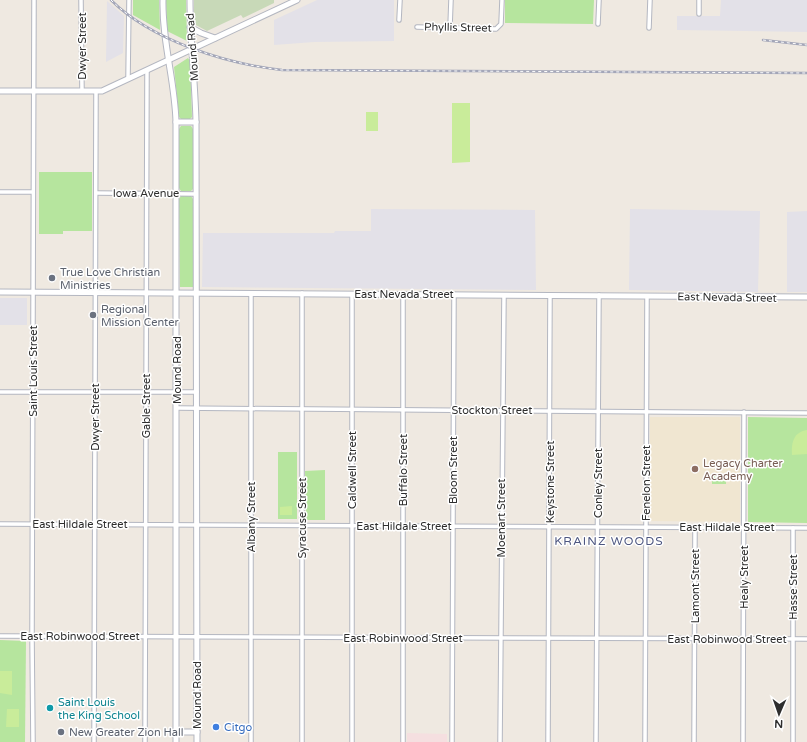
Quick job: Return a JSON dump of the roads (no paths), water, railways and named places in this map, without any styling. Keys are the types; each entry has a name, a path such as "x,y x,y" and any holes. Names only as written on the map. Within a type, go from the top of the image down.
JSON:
{"main road":[{"name":"Mound Road","path":"163,0 164,35 175,98 176,122 176,742"},
{"name":"Mound Road","path":"190,0 190,27 194,57 196,122 197,742"},
{"path":"0,91 96,91 108,89 297,0"},
{"path":"190,27 215,38"},
{"path":"176,122 196,122"},
{"name":"East Nevada Street","path":"0,292 197,292 807,298"},
{"path":"176,732 197,732"}],"street":[{"name":"Saint Louis Street","path":"33,742 32,392 34,0"},
{"name":"Dwyer Street","path":"81,0 82,91"},
{"path":"128,0 128,79"},
{"path":"399,20 400,0"},
{"path":"450,28 451,0"},
{"name":"Phyllis Street","path":"417,27 496,29 501,24 502,0"},
{"path":"598,24 599,0"},
{"path":"649,28 650,0"},
{"path":"698,14 699,0"},
{"name":"Gable Street","path":"145,742 148,70"},
{"name":"Dwyer Street","path":"94,742 96,91"},
{"path":"0,192 33,192"},
{"name":"Iowa Avenue","path":"96,193 196,194"},
{"name":"Albany Street","path":"251,293 251,742"},
{"name":"Syracuse Street","path":"302,293 302,742"},
{"name":"Caldwell Street","path":"352,294 352,742"},
{"name":"Buffalo Street","path":"403,294 403,742"},
{"name":"Bloom Street","path":"452,742 454,294"},
{"name":"Moenart Street","path":"500,742 504,295"},
{"name":"Keystone Street","path":"548,742 550,295"},
{"name":"Conley Street","path":"596,742 598,295"},
{"name":"Fenelon Street","path":"645,742 647,296"},
{"path":"0,392 197,392"},
{"name":"Stockton Street","path":"176,408 807,413"},
{"name":"Healy Street","path":"743,742 744,412"},
{"name":"East Hildale Street","path":"0,524 807,528"},
{"name":"Lamont Street","path":"694,742 695,527"},
{"name":"Hasse Street","path":"792,742 793,528"},
{"name":"East Robinwood Street","path":"0,636 807,639"}],"railway":[{"path":"111,0 147,27 190,48 237,62 282,70 807,73"},
{"path":"763,40 807,45"}],"place":[{"name":"True Love Christian Ministries","path":"52,278"},
{"name":"Regional Mission Center","path":"93,315"},
{"name":"Legacy Charter Academy","path":"695,469"},
{"name":"Saint Louis the King School","path":"50,708"},
{"name":"Citgo","path":"216,727"},
{"name":"New Greater Zion Hall","path":"61,732"}],"district":[{"name":"KRAINZ WOODS","path":"609,541"}]}
